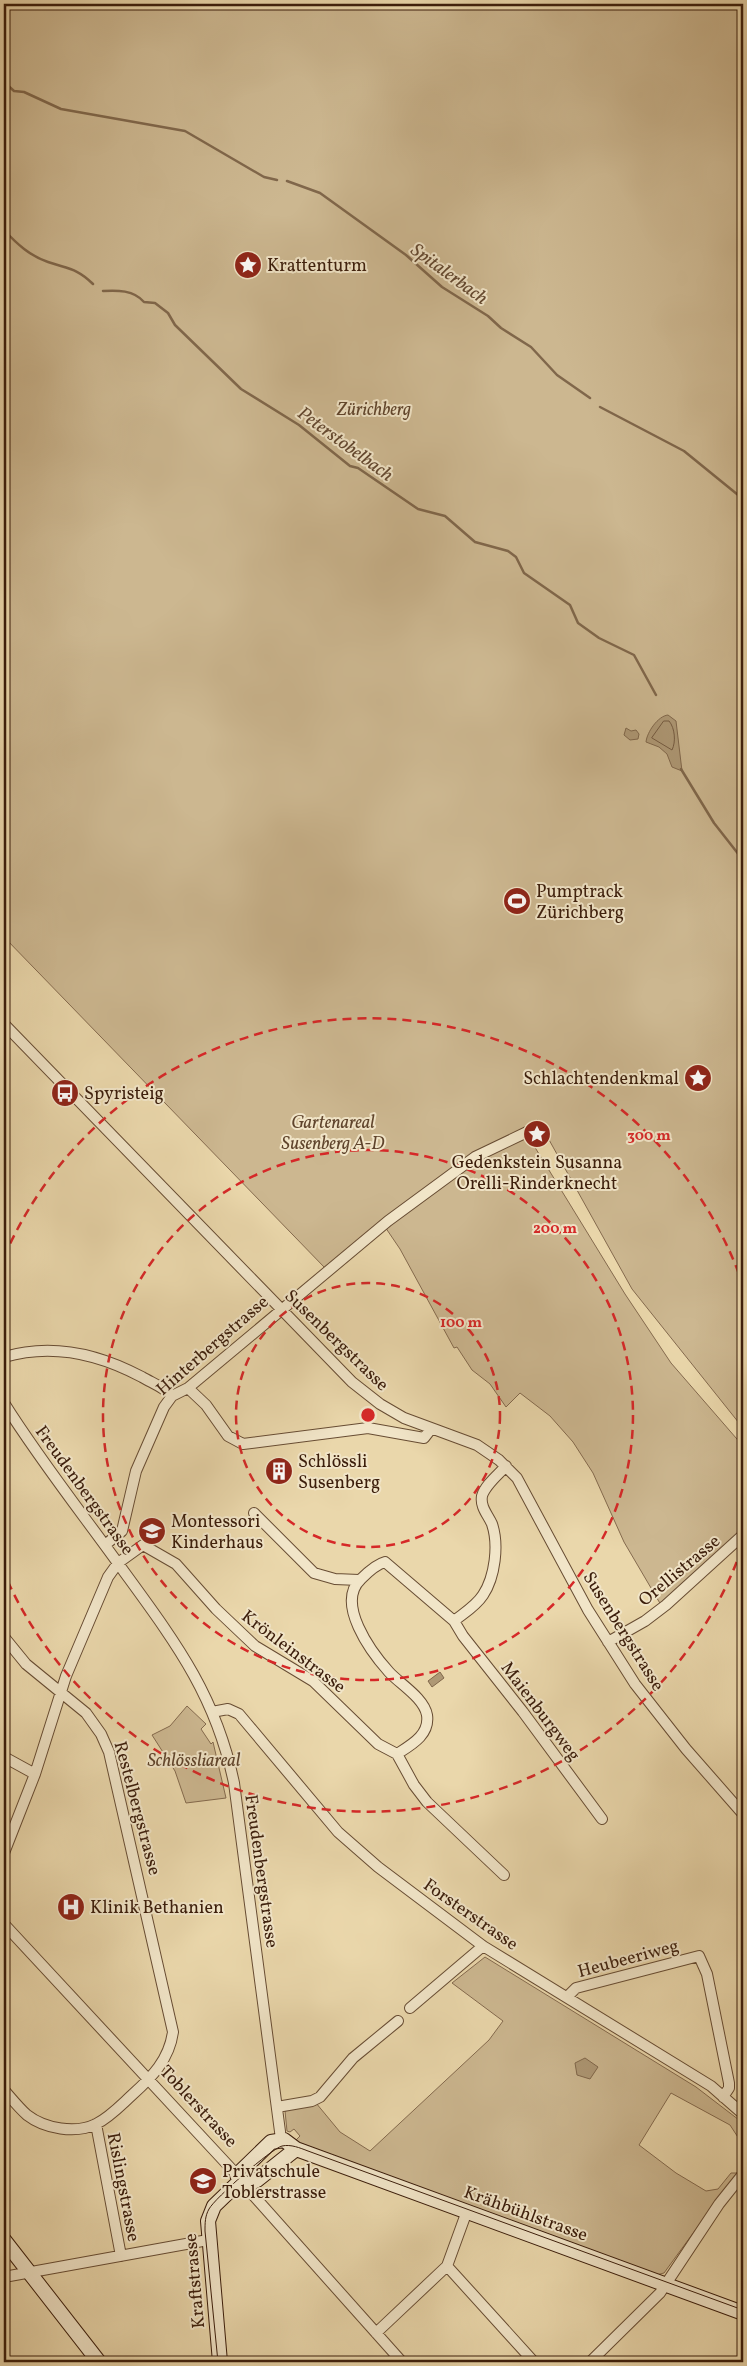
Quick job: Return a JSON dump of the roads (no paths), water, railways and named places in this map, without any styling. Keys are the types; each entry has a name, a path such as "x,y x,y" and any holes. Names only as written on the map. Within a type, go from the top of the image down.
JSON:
{"street":[{"name":"Susenbergstrasse","path":"4,1024 362,1390 394,1412 431,1429 466,1440 506,1466 524,1488 588,1610 635,1684 667,1726 743,1814"},
{"name":"Hinterbergstrasse","path":"105,1545 122,1531 139,1463 164,1406 172,1396 188,1388 388,1220 448,1176 491,1148 527,1132"},
{"path":"4,1357 44,1350 80,1354 125,1368 162,1388 172,1396"},
{"path":"188,1388 206,1405 228,1436 243,1444 368,1428 424,1438 431,1429"},
{"name":"Freudenbergstrasse","path":"4,1403 180,1649 212,1712 229,1760 234,1783 281,2139"},
{"path":"504,1875 487,1866 414,1786 397,1754 422,1735 427,1723 426,1711 417,1698 389,1671 371,1648 355,1619 351,1605 351,1595 359,1580 382,1562 387,1562 454,1621 476,1604 484,1594 488,1583 494,1560 496,1539 493,1526 482,1506 482,1497 488,1486 506,1466"},
{"path":"254,1513 314,1573 335,1579 359,1580"},
{"name":"Orellistrasse","path":"608,1642 645,1621 666,1605 743,1536"},
{"name":"Krönleinstrasse","path":"118,1563 143,1545 166,1557 185,1573 216,1609 255,1646 313,1681 378,1744 397,1754"},
{"path":"4,1852 35,1774 61,1692 108,1577 118,1563"},
{"name":"Maienburgweg","path":"454,1621 463,1636 523,1712 602,1819"},
{"name":"Restelbergstrasse","path":"4,1637 26,1664 76,1703 93,1723 109,1752 147,1911 173,2032 166,2058 149,2079 108,2117 96,2124"},
{"name":"Forsterstrasse","path":"212,1712 228,1709 240,1714 308,1798 344,1838 378,1867 483,1946 568,1996 711,2086 743,2114"},
{"path":"4,1757 35,1774"},
{"name":"Toblerstrasse","path":"4,1924 241,2180 402,2362"},
{"path":"410,2008 483,1946"},
{"name":"Heubeeriweg","path":"568,1996 576,1988 699,1956 707,1974 729,2083 729,2088 723,2097"},
{"path":"277,2107 312,2101 320,2097 353,2058 398,2021"},
{"path":"4,2090 27,2115 40,2123 70,2129 96,2124"},
{"name":"Rislingstrasse","path":"96,2124 121,2256"},
{"path":"241,2180 267,2146 281,2139"},
{"name":"Krähbühlstrasse","path":"281,2139 289,2142 296,2149 743,2313"},
{"path":"241,2180 257,2180 296,2149"},
{"path":"590,2362 660,2293 719,2204 743,2174"},
{"name":"Kraftstrasse","path":"220,2362 208,2240 208,2221 212,2209 241,2180"},
{"path":"376,2333 447,2266 467,2211"},
{"path":"4,2240 99,2362"},
{"path":"4,2277 208,2240"},
{"path":"447,2266 534,2362"}],"water":[{"path":"668,715 676,721 682,771 672,767 667,754 659,747 646,742 648,734 654,725 660,718"},
{"path":"626,728 631,731 636,730 639,734 638,739 630,740 624,735"},
{"path":"440,1672 444,1678 432,1687 428,1681"},
{"path":"585,2058 598,2067 590,2079 577,2075 575,2063"}],"waterway":[{"name":"Spitalerbach","path":"4,82 14,91 24,92 61,109 185,131 264,177 277,180"},
{"name":"Spitalerbach","path":"287,181 320,193 406,255 442,287 488,316 501,328 531,347 557,375 590,398"},
{"name":"Peterstobelbach","path":"4,230 30,253 48,262 77,272 93,284"},
{"name":"Peterstobelbach","path":"103,291 130,293 144,302 155,303 168,313 175,325 241,389 299,425 350,466 358,468 418,509 445,516 475,542 508,551 516,557 524,573 570,605 578,623 599,638 634,655 656,695"},
{"name":"Spitalerbach","path":"600,407 684,451 743,499"},
{"name":"Peterstobelbach","path":"681,769 714,823 743,860"}],"tram line":[{"path":"218,2362 205,2231 207,2214 213,2203 244,2174 282,2146 302,2149 743,2310"}],"place":[{"name":"Krattenturm","path":"248,265"},
{"name":"Pumptrack Zürichberg","path":"517,901"},
{"name":"Schlachtendenkmal","path":"698,1078"},
{"name":"Spyristeig","path":"65,1093"},
{"name":"Gedenkstein Susanna Orelli-Rinderknecht","path":"537,1134"},
{"name":"Schlössli Susenberg","path":"279,1471"},
{"name":"Montessori Kinderhaus","path":"152,1531"},
{"name":"Klinik Bethanien","path":"71,1907"},
{"name":"Privatschule Toblerstrasse","path":"203,2181"}],"park label":[{"name":"Zürichberg","path":"374,409"},
{"name":"Gartenareal Susenberg A-D","path":"333,1132"},
{"name":"Schlössliareal","path":"194,1760"}]}
